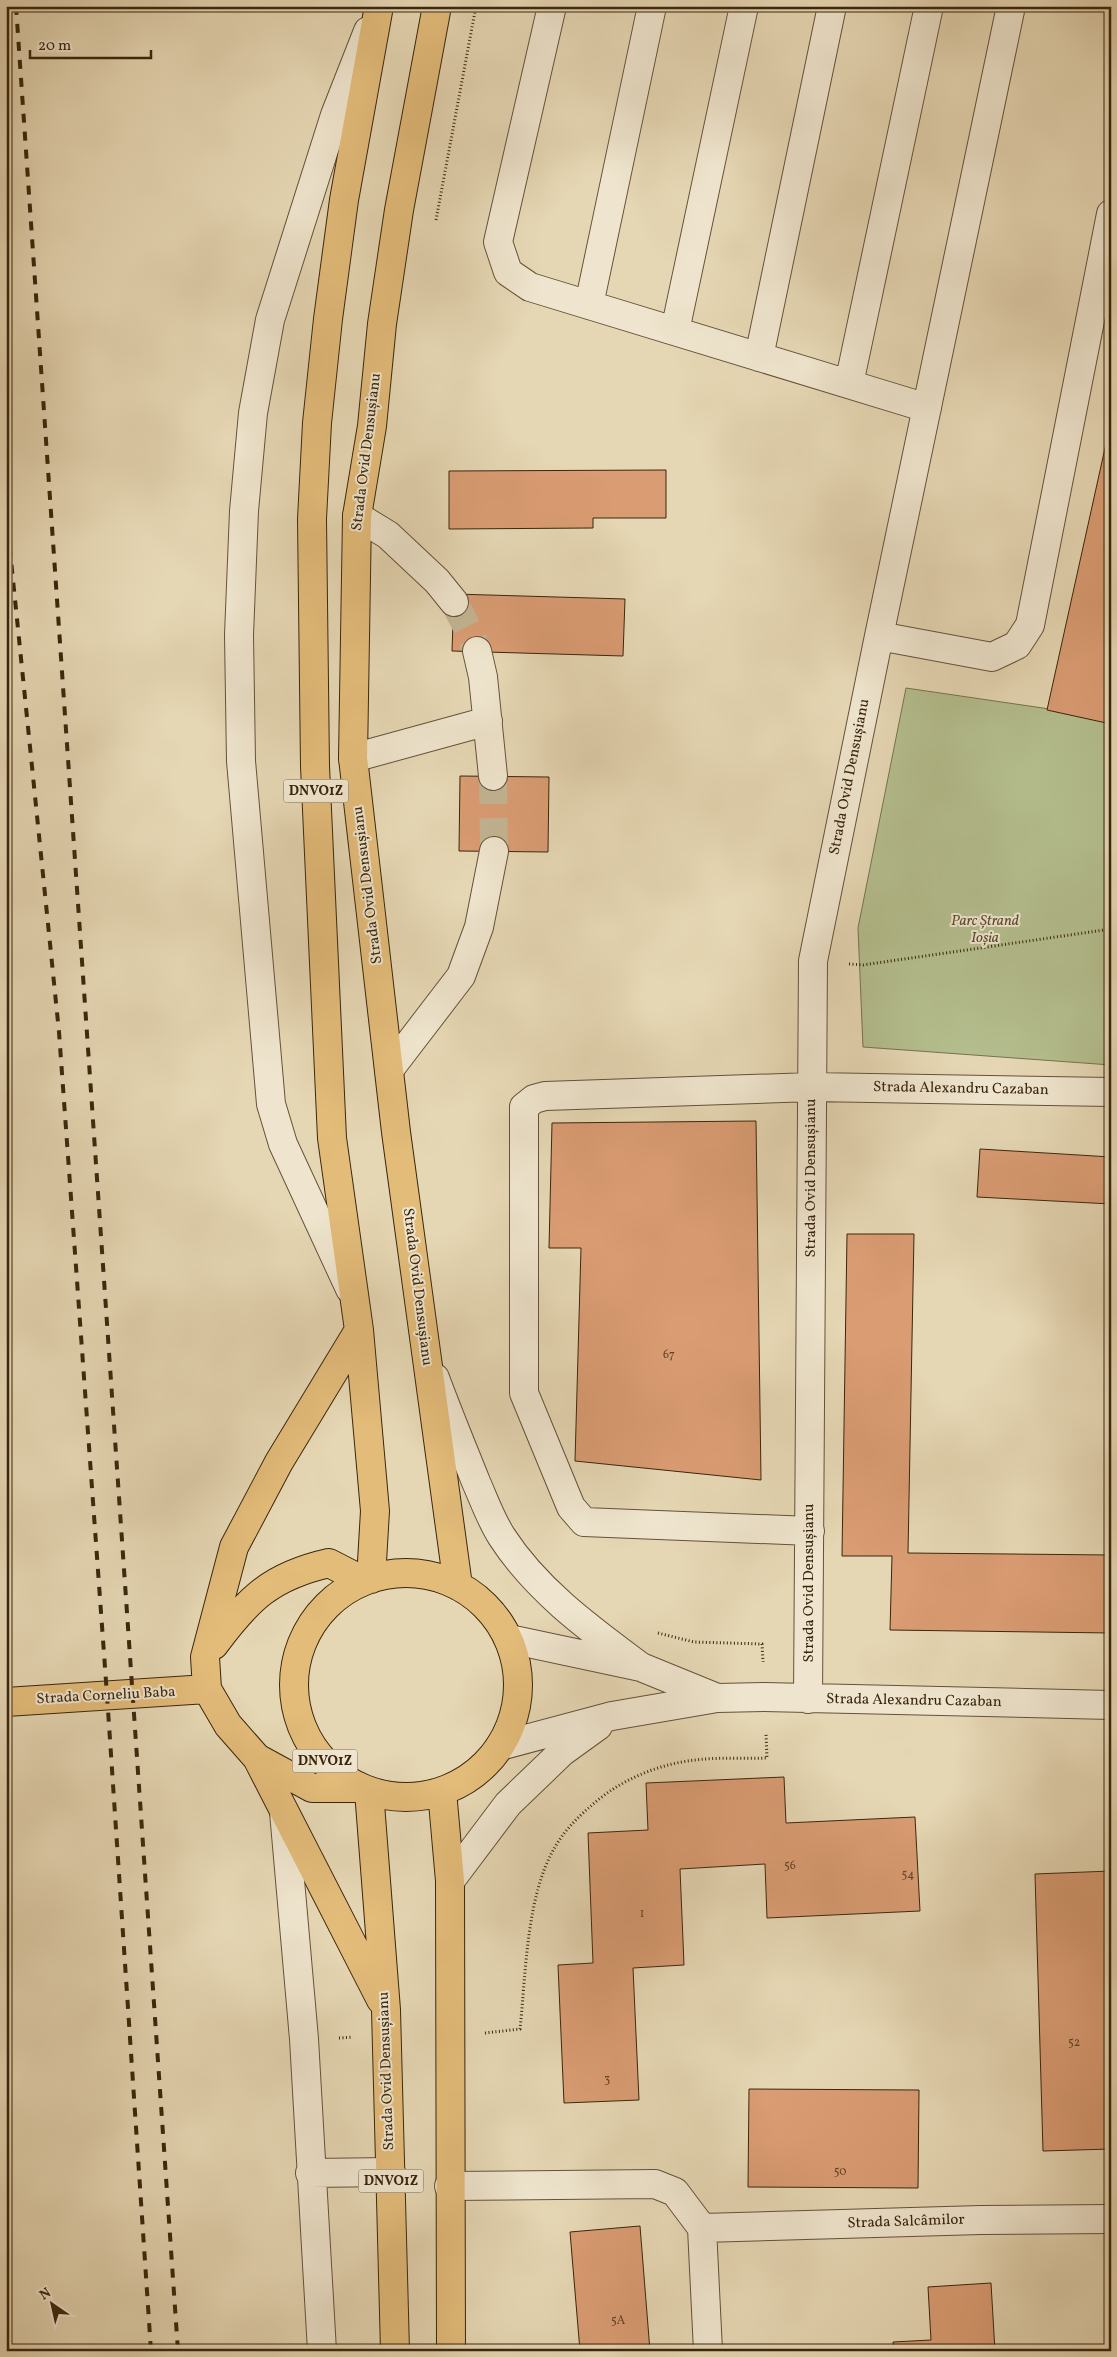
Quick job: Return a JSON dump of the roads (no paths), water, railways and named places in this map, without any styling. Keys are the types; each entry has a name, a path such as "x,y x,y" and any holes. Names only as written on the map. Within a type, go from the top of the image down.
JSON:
{"main road":[{"name":"DNVO1Z","path":"368,1580 375,1511 356,1303 332,1138 315,766 312,518 317,423 328,319 344,200 378,6"},
{"name":"Strada Ovid Densușianu","path":"438,6 399,210 382,324 372,426 357,516 353,758 389,1070 425,1351 458,1586"},
{"path":"359,1330 279,1462 234,1546 205,1657 207,1690 228,1725 256,1758 386,2010"},
{"path":"205,1657 240,1610 269,1587 298,1570 329,1563 368,1580"},
{"name":"DNVO1Z","path":"400,1572 430,1575 458,1586 488,1608 509,1639 518,1675 516,1703 515,1712 500,1746 476,1774 442,1791 406,1798 365,1790 336,1773 316,1752 301,1727 294,1698 294,1688 295,1669 303,1641 318,1616 339,1595 368,1580 400,1572"},
{"name":"Strada Corneliu Baba","path":"6,1702 207,1690"},
{"path":"256,1758 312,1788 365,1790"},
{"name":"Strada Ovid Densușianu","path":"365,1790 386,2010 395,2351"},
{"path":"442,1791 450,1881 452,2036 449,2186 451,2351"}],"street":[{"path":"356,1303 283,1144 271,1104 241,761 239,635 244,511 253,414 270,320 334,115 378,6"},
{"path":"552,6 498,242 508,272 530,288 927,408"},
{"path":"589,305 652,6"},
{"path":"675,331 744,6"},
{"path":"759,357 832,6"},
{"path":"849,384 929,6"},
{"name":"Strada Ovid Densușianu","path":"808,1699 813,961 873,663 1011,6"},
{"path":"879,636 992,657 1017,645 1030,625 1111,214"},
{"path":"357,516 388,534 436,581 454,602"},
{"path":"477,651 483,677 492,776"},
{"path":"353,758 488,721"},
{"path":"389,1070 461,976 479,927 494,851"},
{"name":"Strada Alexandru Cazaban","path":"810,1531 584,1522 571,1506 524,1393 524,1107 534,1099 546,1096 812,1087 1111,1092"},
{"path":"425,1351 458,1439 485,1503 502,1536 529,1572 556,1600 595,1634 641,1667"},
{"name":"Strada Alexandru Cazaban","path":"509,1639 641,1667 718,1698"},
{"name":"Strada Alexandru Cazaban","path":"500,1746 612,1716 718,1698 1111,1705"},
{"path":"450,1881 508,1804 562,1752 612,1716"},
{"path":"284,1812 304,2039 310,2172 322,2351"},
{"path":"310,2172 391,2172"},
{"path":"449,2186 655,2184 675,2192 702,2228 708,2351"},
{"name":"Strada Salcâmilor","path":"702,2228 981,2220 1111,2219"}],"tunnel":[{"path":"454,602 477,651"},
{"path":"493,776 494,851"}],"railway":[{"path":"16,6 178,2351"},
{"path":"6,511 59,1032 107,1695 151,2351"}],"park label":[{"name":"Parc Ștrand Ioșia","path":"985,930"}]}
